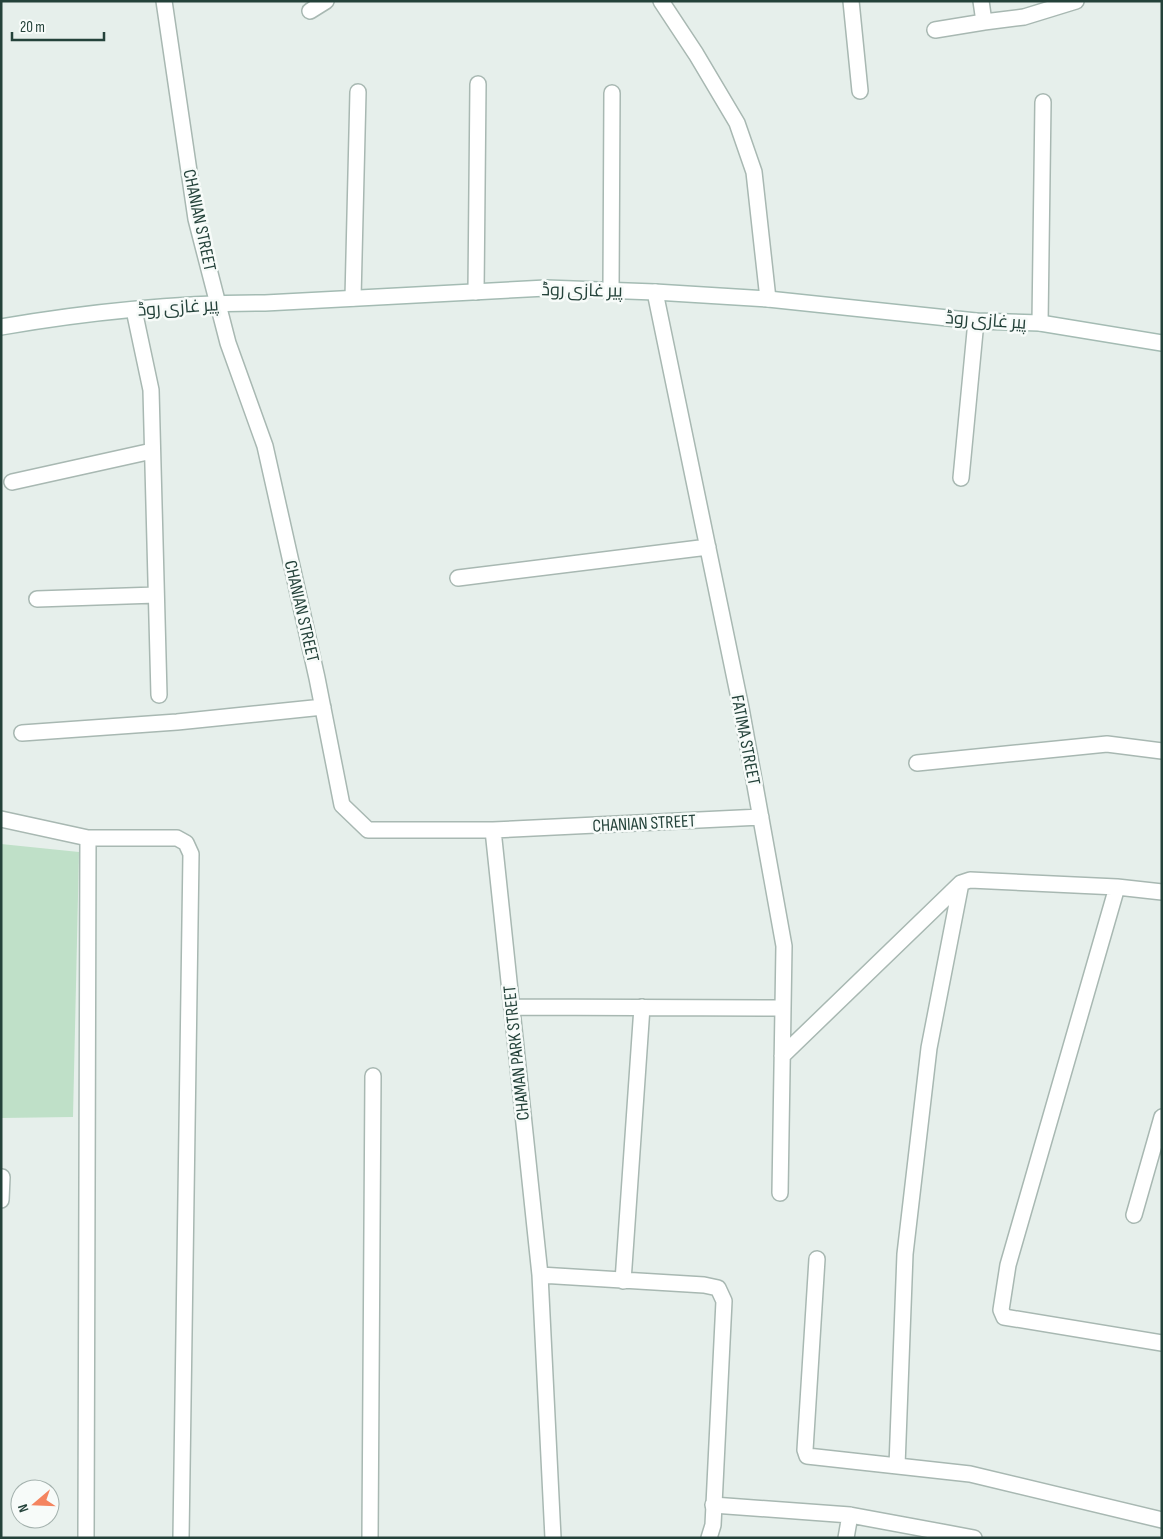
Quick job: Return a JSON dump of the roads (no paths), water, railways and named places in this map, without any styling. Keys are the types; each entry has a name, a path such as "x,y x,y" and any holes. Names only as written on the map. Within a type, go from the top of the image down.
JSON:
{"street":[{"name":"CHANIAN STREET","path":"164,1 196,219 228,343 265,446 323,708 342,805 368,830 493,830 761,817"},
{"path":"310,11 326,1"},
{"path":"662,1 737,123 754,172 768,299"},
{"path":"851,1 860,92"},
{"path":"981,1 984,22"},
{"path":"936,30 1024,17 1076,1"},
{"path":"476,292 478,84"},
{"path":"353,298 358,92"},
{"path":"611,290 612,93"},
{"path":"1040,323 1042,102"},
{"name":"پیر غازی روڈ","path":"1,327 134,310 219,303 546,288 768,299 976,321 1040,323 1162,344"},
{"name":"FATIMA STREET","path":"655,292 708,547 761,817 784,946 780,1193"},
{"path":"134,310 151,390 159,695"},
{"path":"961,478 976,321"},
{"path":"12,482 152,452"},
{"path":"458,578 708,547"},
{"path":"37,600 156,595"},
{"path":"22,733 177,722 323,708"},
{"path":"917,763 1106,744 1162,751"},
{"path":"1,819 88,838 177,838 186,843 191,854 181,1538"},
{"name":"CHAMAN PARK STREET","path":"493,830 540,1275 553,1538"},
{"path":"86,1538 88,838"},
{"path":"782,1056 961,883 970,880 1117,887 1162,892"},
{"path":"898,1466 905,1254 929,1048 961,883"},
{"path":"1117,887 1008,1265 1001,1315 1162,1343"},
{"path":"512,1007 783,1008"},
{"path":"623,1281 642,1007"},
{"path":"370,1538 373,1076"},
{"path":"1134,1215 1162,1117"},
{"path":"1,1200 2,1176"},
{"path":"817,1258 807,1456 970,1474 1162,1520"},
{"path":"540,1275 704,1285 718,1288 724,1301 714,1506 709,1538"},
{"path":"714,1506 850,1515 974,1538"},
{"path":"846,1538 850,1515"}]}
